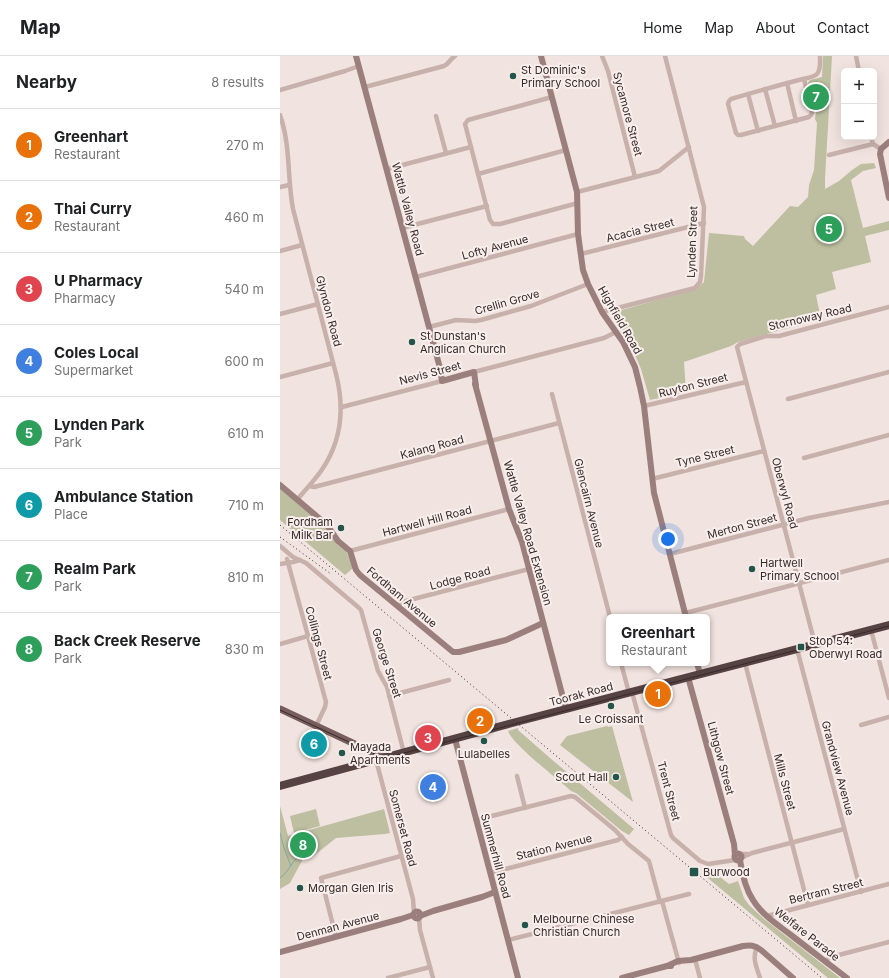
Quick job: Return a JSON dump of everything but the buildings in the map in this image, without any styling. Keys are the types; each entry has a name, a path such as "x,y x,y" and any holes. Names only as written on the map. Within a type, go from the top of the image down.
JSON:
{"highway":[{"name":"Toorak Road","path":"280,786 566,709 889,625"}],"main road":[{"path":"280,709 380,756 391,756"},
{"path":"366,763 370,761 371,758 369,750"}],"street":[{"name":"Wattle Valley Road","path":"356,56 444,380"},
{"path":"365,87 444,66 448,64 455,56"},
{"name":"Highfield Road","path":"541,56 577,192 578,234 583,270 588,284 602,312 623,342 635,367 644,406 654,493 685,614"},
{"name":"Sycamore Street","path":"602,56 608,71 635,177"},
{"name":"Lynden Street","path":"602,312 695,288 700,282 702,276 704,207 665,56"},
{"path":"804,79 812,112 809,117 741,135 736,133 728,104 728,101 731,98 787,83 816,76 819,70 820,56"},
{"path":"856,56 858,68"},
{"path":"280,89 360,68"},
{"path":"787,83 796,121"},
{"path":"765,89 775,126"},
{"path":"748,94 758,131"},
{"path":"552,97 468,120 465,124 490,220 494,224 500,224 578,203"},
{"name":"Glyndon Road","path":"280,116 287,147 289,185 293,209 339,386 342,407 334,449 310,486 297,500"},
{"path":"436,116 446,153"},
{"path":"872,140 873,144 881,149"},
{"path":"889,142 881,149 880,154 889,198"},
{"path":"829,155 873,144"},
{"path":"387,169 471,147"},
{"path":"577,192 659,171 688,147"},
{"path":"478,174 566,150"},
{"path":"280,187 289,185"},
{"path":"402,228 487,206"},
{"name":"Acacia Street","path":"581,254 704,223"},
{"name":"Lofty Avenue","path":"416,277 578,234"},
{"path":"280,251 302,245"},
{"name":"Crellin Grove","path":"429,327 456,320 481,320 531,306 588,284"},
{"path":"280,314 318,304"},
{"name":"Stornoway Road","path":"737,347 740,344 766,336 779,336 889,307"},
{"name":"Nevis Street","path":"342,407 604,338 616,332"},
{"name":"Oberwyl Road","path":"737,347 815,644"},
{"path":"280,377 333,363"},
{"name":"Wattle Valley Road Extension","path":"473,372 509,509 521,538 566,709"},
{"path":"788,398 889,372"},
{"name":"Ruyton Street","path":"644,406 746,382"},
{"name":"Glencairn Avenue","path":"552,394 609,614"},
{"name":"Kalang Road","path":"310,486 318,486 560,423"},
{"path":"804,458 889,435"},
{"name":"Tyne Street","path":"652,479 764,451"},
{"name":"Fordham Avenue","path":"280,485 325,522 338,541 350,551 358,574 452,652 455,653 506,640 543,623"},
{"name":"Merton Street","path":"670,554 809,518 889,502"},
{"name":"Hartwell Hill Road","path":"350,551 509,509"},
{"name":"George Street","path":"280,546 289,554 306,563 360,609 380,677 386,684 404,752"},
{"path":"288,561 289,554"},
{"path":"280,564 288,561 300,560"},
{"path":"689,614 843,571 889,560"},
{"name":"Collings Street","path":"288,561 326,703 316,726"},
{"name":"Lodge Road","path":"397,606 402,602 529,569"},
{"path":"871,630 889,698"},
{"path":"280,644 308,636"},
{"name":"Grandview Avenue","path":"797,649 861,892"},
{"name":"Mills Street","path":"745,662 808,905"},
{"path":"623,666 631,692"},
{"path":"698,666 700,674"},
{"name":"Lithgow Street","path":"688,677 734,844 749,892 756,905"},
{"path":"389,696 449,680"},
{"name":"Trent Street","path":"631,692 672,836 703,863 710,864 721,862 844,829"},
{"path":"861,725 889,718"},
{"name":"Summerhill Road","path":"455,739 518,978"},
{"name":"Somerset Road","path":"376,760 433,978"},
{"path":"517,776 525,808"},
{"path":"476,820 574,796 615,830 628,844 650,862 678,962"},
{"name":"Station Avenue","path":"490,872 618,840 622,837"},
{"path":"336,937 321,878 401,856"},
{"name":"Bertram Street","path":"767,916 889,884"},
{"name":"Denman Avenue","path":"280,952 496,894"},
{"path":"508,940 689,894"},
{"name":"Welfare Parade","path":"756,905 767,916 847,978"},
{"path":"825,962 831,957 889,942"},
{"path":"622,978 640,976 667,966 674,966 678,962 686,963 693,959 751,945 757,947 792,978"},
{"path":"757,947 754,957 760,978"},
{"path":"693,959 700,978"},
{"path":"388,978 430,966"}],"green space":[{"path":"823,56 832,56 825,189 839,181 861,164 874,163 876,168 863,171 851,180 863,228 889,221 889,230 865,236 871,262 832,272 836,289 816,295 821,319 738,342 731,346 684,362 686,392 650,400 641,369 627,336 611,313 696,289 704,282 709,233 744,236 745,239 753,246 790,206 798,207 808,197 809,185 814,170 817,123 815,119 816,112 808,83 810,80 822,77"},
{"path":"280,488 327,528 338,545 346,551 353,568 345,575 280,520"},
{"path":"612,726 633,802 560,745 567,736"},
{"path":"518,728 518,730 550,758 634,829 629,835 622,831 576,793 571,791 518,745 508,731"},
{"path":"280,806 288,836 384,809 390,833 336,838 311,858 309,852 303,859 290,883 280,889"},
{"path":"316,809 320,826 294,833 290,816"},
{"path":"710,869 729,884 738,881 744,898 749,905 764,919 840,978 828,978 703,874"}],"waterway":[{"path":"280,833 291,866"},
{"path":"280,878 300,856"}],"tram line":[{"path":"280,710 384,758 889,626"}],"railway":[{"path":"280,525 822,978"},
{"path":"280,537 331,574"}],"place":[{"name":"St Dominic's Primary School","path":"513,76"},
{"name":"Realm Park","path":"816,97"},
{"name":"Lynden Park","path":"829,229"},
{"name":"St Dunstan's Anglican Church","path":"412,342"},
{"name":"Fordham Milk Bar","path":"341,528"},
{"name":"Hartwell Primary School","path":"752,569"},
{"name":"Stop 54: Oberwyl Road","path":"801,647"},
{"name":"Greenhart","path":"658,694"},
{"name":"Le Croissant","path":"611,706"},
{"name":"Thai Curry","path":"480,721"},
{"name":"U Pharmacy","path":"428,738"},
{"name":"Lulabelles","path":"484,741"},
{"name":"Ambulance Station","path":"314,744"},
{"name":"Mayada Apartments","path":"342,753"},
{"name":"Scout Hall","path":"616,777"},
{"name":"Coles Local","path":"433,787"},
{"name":"Back Creek Reserve","path":"303,845"},
{"name":"Burwood","path":"694,872"},
{"name":"Morgan Glen Iris","path":"300,888"},
{"name":"Melbourne Chinese Christian Church","path":"525,925"}]}
